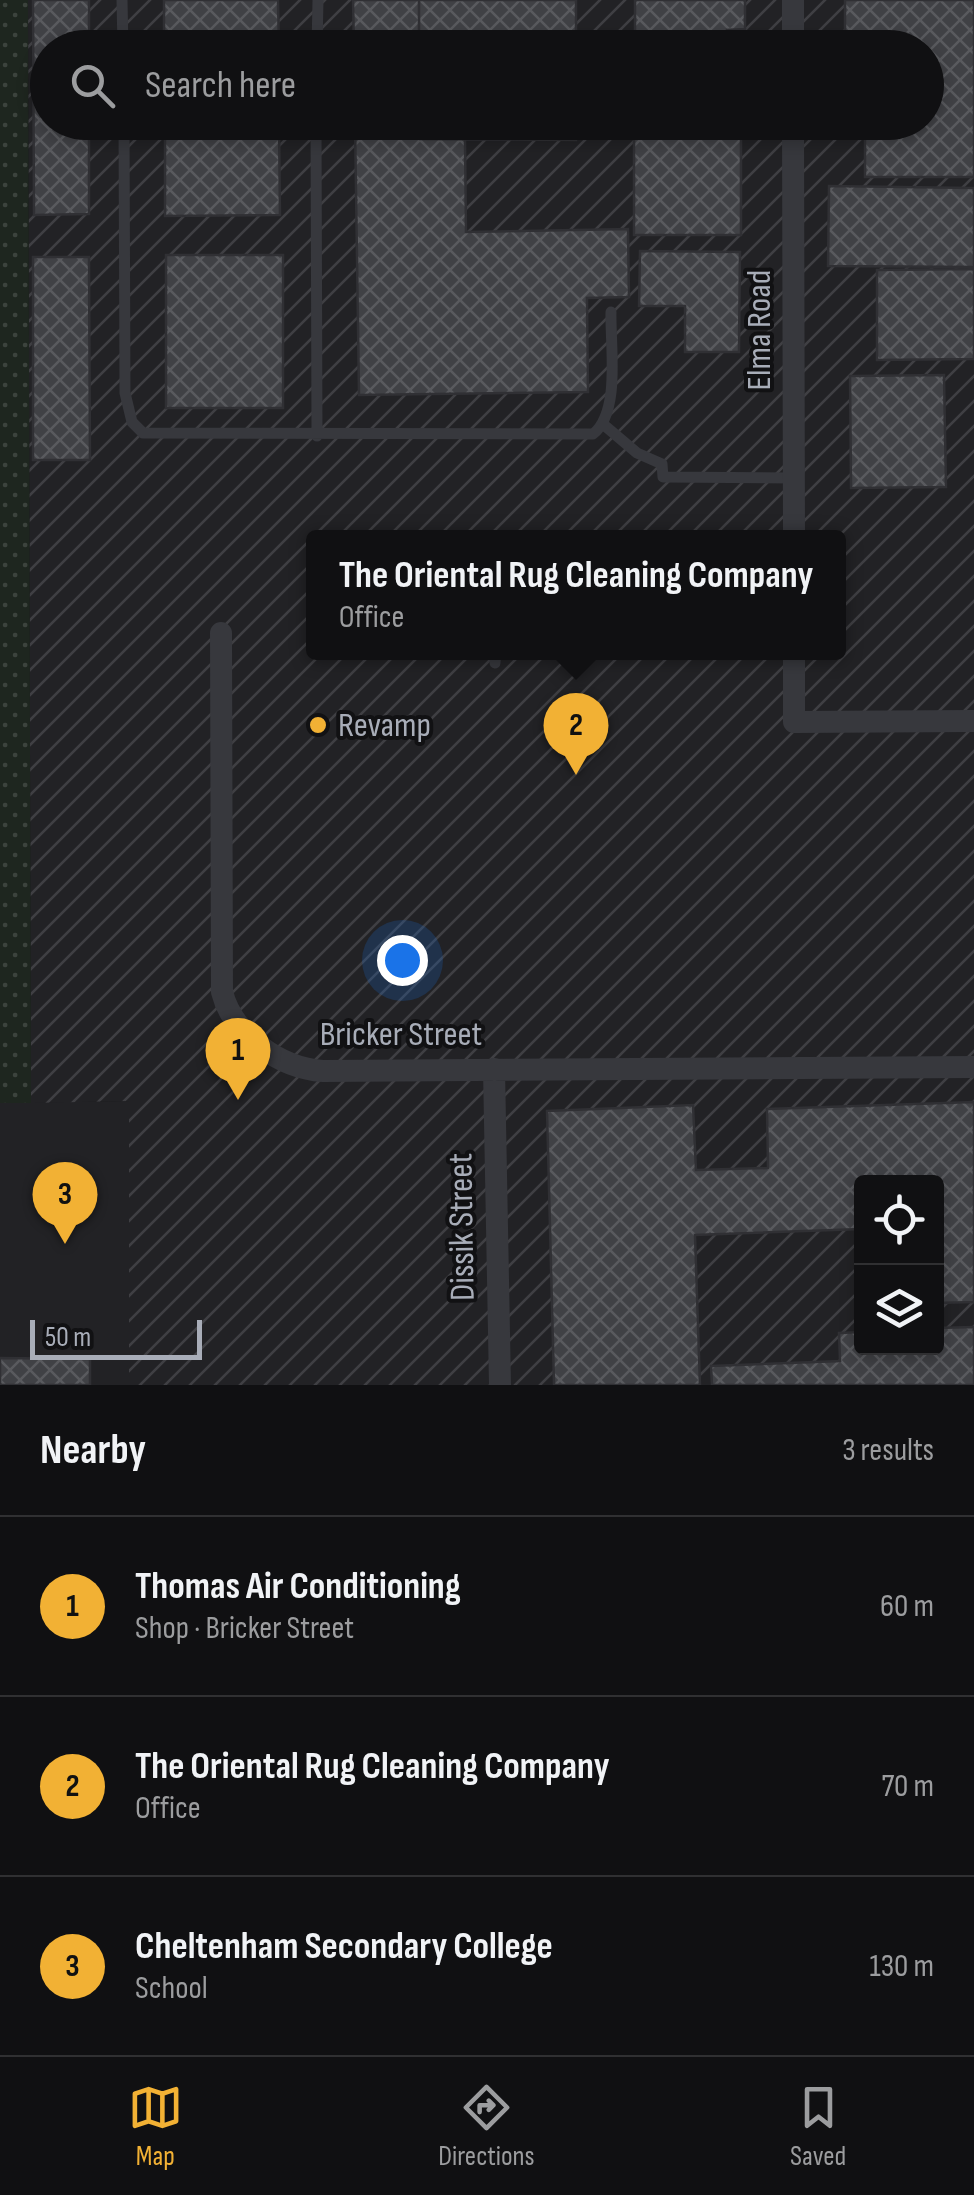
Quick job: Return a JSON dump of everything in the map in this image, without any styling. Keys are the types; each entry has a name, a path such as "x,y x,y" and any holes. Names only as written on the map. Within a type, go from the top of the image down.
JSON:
{"street":[{"path":"793,0 793,30"},
{"name":"Elma Road","path":"793,140 794,530"},
{"name":"Bricker Street","path":"221,633 222,981 230,1016 277,1057 305,1070 974,1067"},
{"path":"794,660 794,722 974,721"},
{"name":"Dissik Street","path":"494,1069 500,1385"}],"lane":[{"path":"122,0 123,30"},
{"path":"317,30 318,0"},
{"path":"124,140 126,393 132,422 151,436 593,434 604,425 609,406 611,312"},
{"path":"316,140 317,436"},
{"path":"604,425 637,454 662,464 663,477 794,478"}],"shaded area":[{"path":"0,0 28,0 31,1103 0,1103"},
{"path":"28,0 974,0 974,1385 129,1385 129,1101 31,1103"},
{"path":"129,1101 129,1385 0,1385 0,1103"}],"building":[{"path":"33,0 89,0 89,30 33,30"},
{"path":"164,0 278,0 279,30 164,30"},
{"path":"353,0 419,0 419,30 354,30"},
{"path":"419,0 576,0 576,30 419,30"},
{"path":"635,0 745,0 745,29 635,30"},
{"path":"845,0 974,0 974,177 865,177 865,140 944,140 944,30 845,30"},
{"path":"34,140 89,140 89,214 34,215"},
{"path":"165,140 279,140 280,215 165,216"},
{"path":"355,140 465,140 466,232 628,229 629,297 587,298 588,392 359,395"},
{"path":"634,140 741,140 741,235 634,235"},
{"path":"829,186 974,188 974,267 828,266"},
{"path":"640,251 740,252 739,352 685,352 685,306 639,306"},
{"path":"166,255 283,255 283,408 166,408"},
{"path":"33,257 89,257 90,460 33,460"},
{"path":"974,269 974,359 877,360 877,270"},
{"path":"944,375 946,487 851,488 850,376"},
{"path":"974,1102 974,1302 944,1303 944,1175 854,1175 854,1229 695,1235 700,1385 554,1385 547,1111 693,1105 696,1170 768,1168 767,1109"},
{"path":"974,1327 974,1385 712,1385 711,1366 840,1361 839,1333 854,1332 854,1355 944,1355 944,1328"},
{"path":"0,1358 90,1359 90,1385 0,1385"}],"place":[{"name":"Revamp","path":"318,725"},
{"name":"The Oriental Rug Cleaning Company","path":"576,775"},
{"name":"Thomas Air Conditioning","path":"238,1100"},
{"name":"Cheltenham Secondary College","path":"65,1244"}]}
